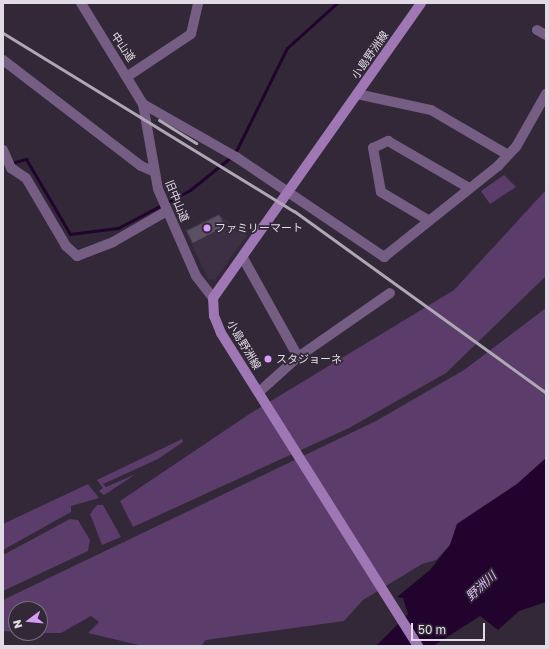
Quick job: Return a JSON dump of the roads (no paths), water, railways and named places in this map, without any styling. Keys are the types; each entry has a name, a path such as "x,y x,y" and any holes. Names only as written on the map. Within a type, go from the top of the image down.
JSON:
{"main road":[{"name":"小島野洲線","path":"418,646 221,333 214,316 213,298 289,194 420,3"}],"street":[{"name":"中山道","path":"81,3 128,76 143,104"},
{"path":"128,76 191,34 198,3"},
{"path":"537,30 546,35"},
{"path":"3,60 141,166 153,171"},
{"path":"357,94 431,110 508,155"},
{"path":"143,104 233,156 384,257 508,155 546,94"},
{"name":"旧中山道","path":"143,104 153,171 165,206 196,276 213,298"},
{"path":"428,220 381,192 373,148 388,141 469,188"},
{"path":"3,150 8,167 26,178 66,246 77,256 113,242 165,206"},
{"path":"243,258 298,357"},
{"path":"259,392 298,357 390,293"}],"water":[{"name":"野洲川","path":"546,458 546,602 519,611 498,630 480,616 433,646 376,646 408,614 403,598 397,597 430,570 450,545 457,524 517,484"}],"waterway":[{"path":"235,153 287,48 337,3"},
{"path":"11,163 26,159 70,234 118,228 190,190 231,157"}],"railway":[{"path":"3,33 294,211 546,393"},
{"path":"159,120 196,143"}],"place":[{"name":"ファミリーマート","path":"207,228"},
{"name":"スタジョーネ","path":"268,359"}]}
